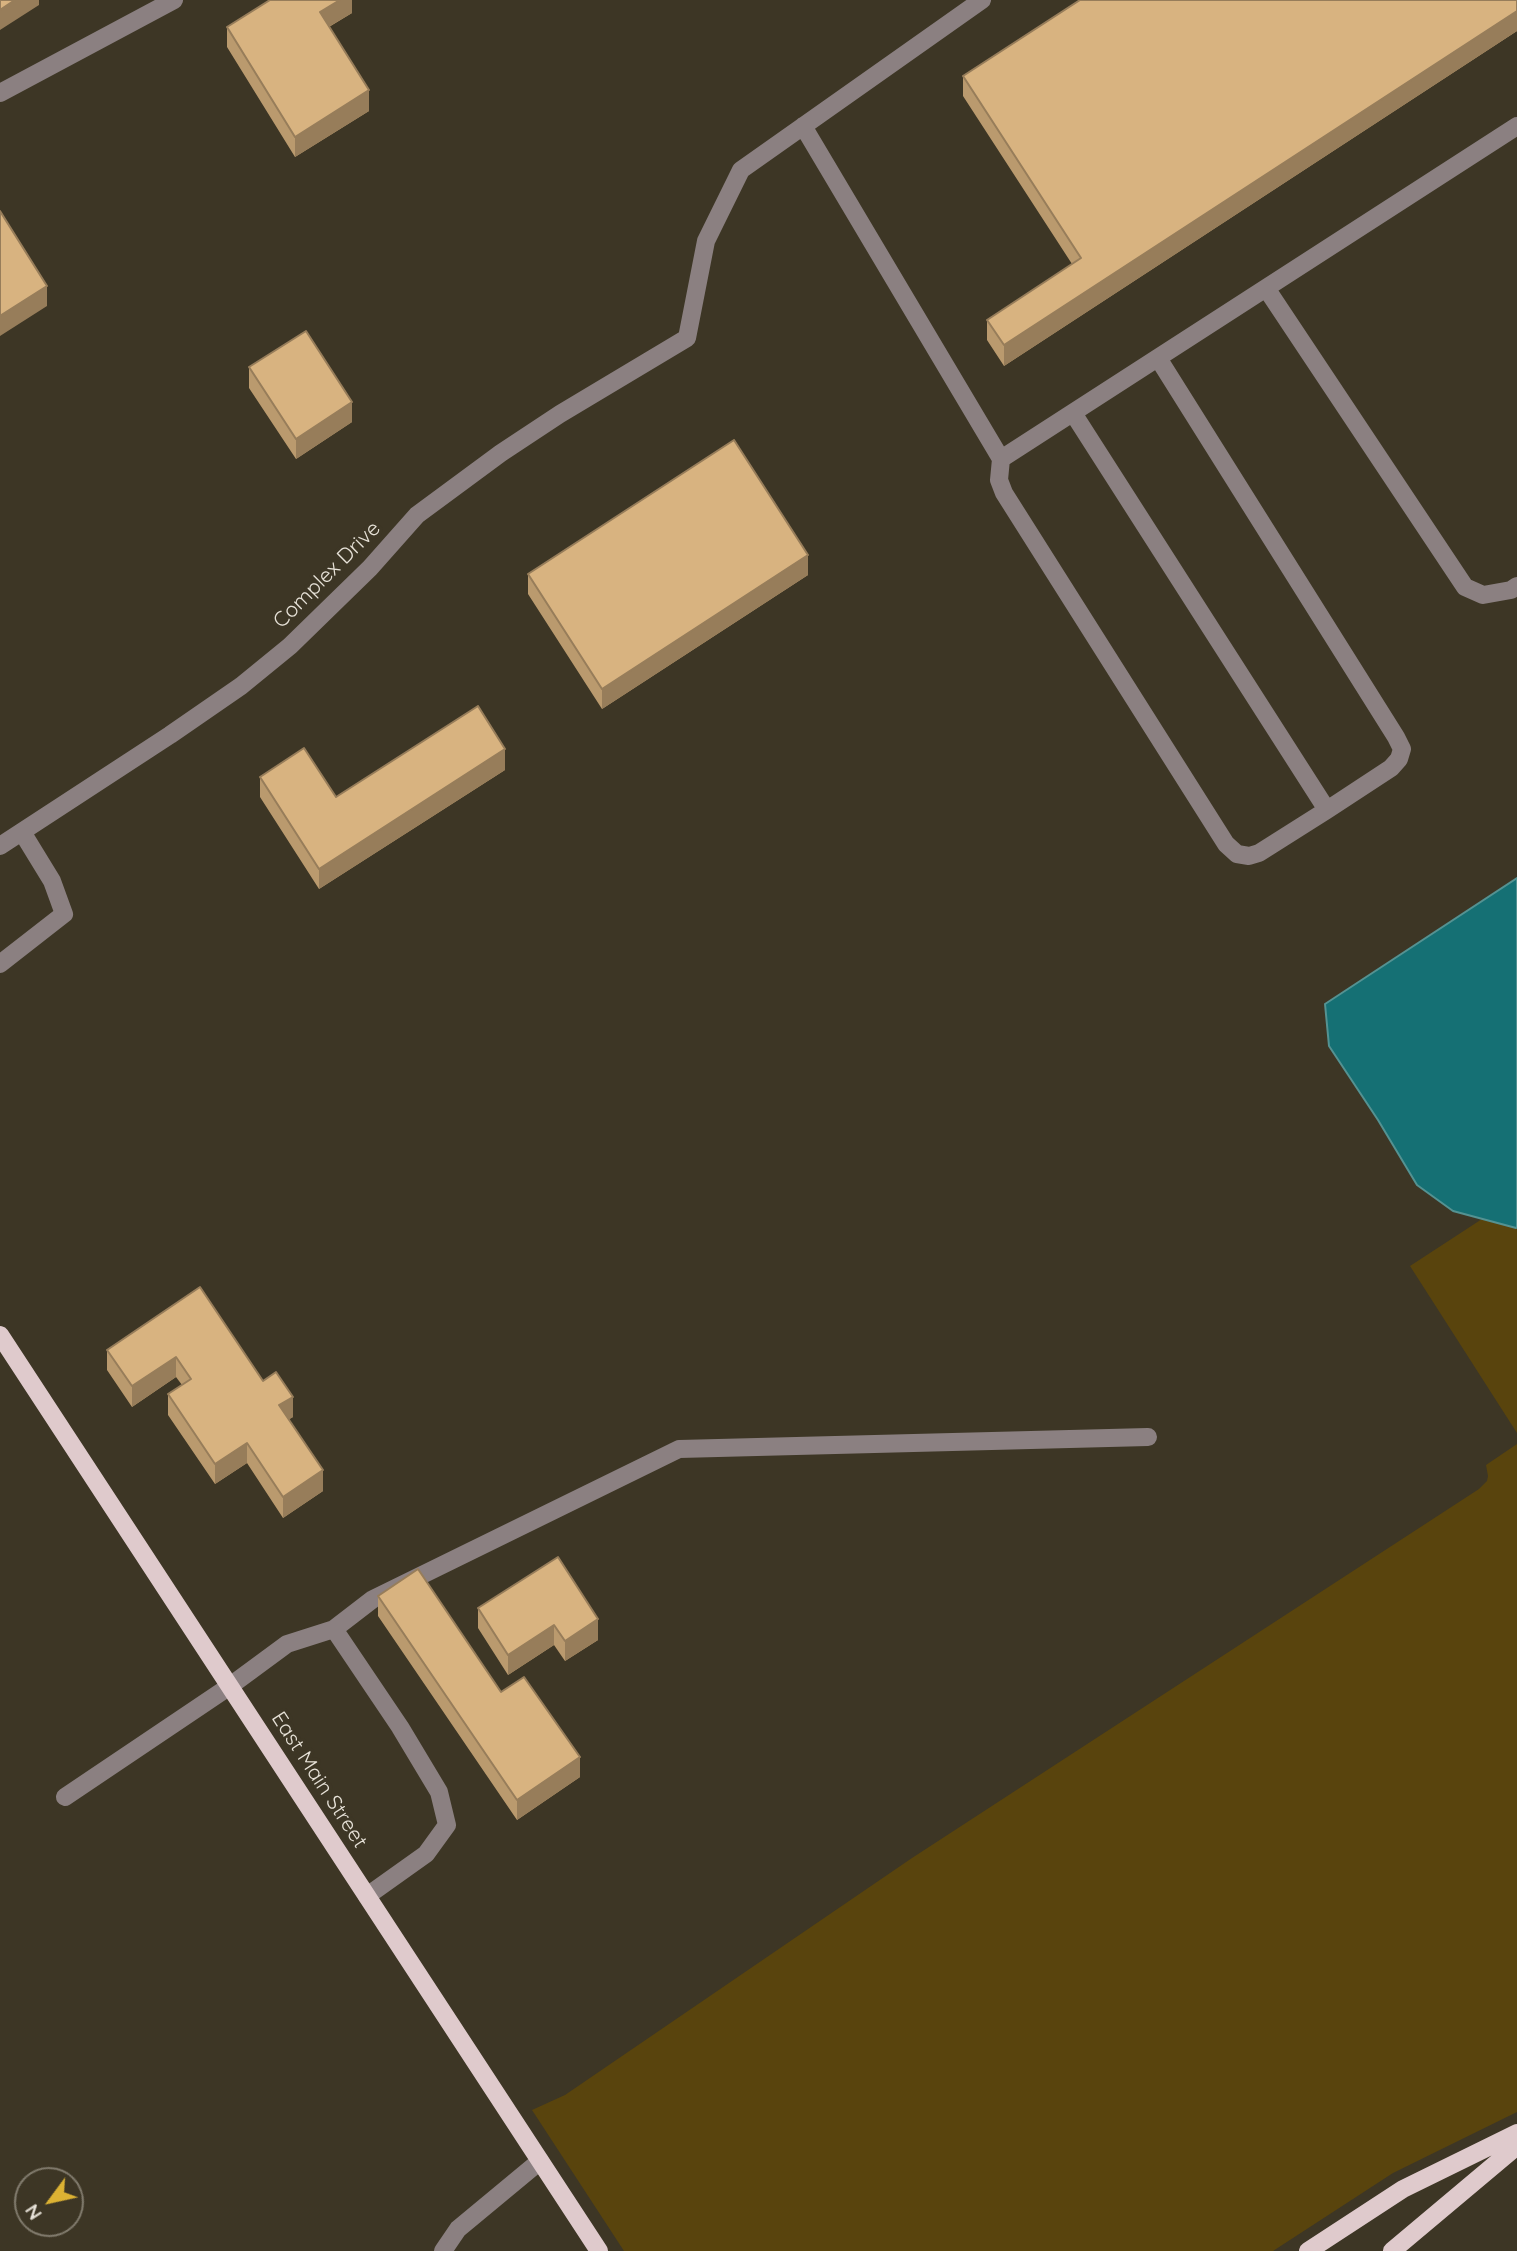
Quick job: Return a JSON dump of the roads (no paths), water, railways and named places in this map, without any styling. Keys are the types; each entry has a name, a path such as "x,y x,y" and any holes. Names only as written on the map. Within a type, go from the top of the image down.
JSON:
{"main road":[{"name":"East Main Street","path":"0,1335 599,2251"},
{"path":"1308,2251 1403,2189 1517,2133"},
{"path":"1392,2251 1517,2146"}],"street":[{"path":"0,93 174,0"},
{"path":"982,0 803,126 1001,459 999,480 1004,493 1226,844 1237,854 1249,856 1259,853 1391,768 1399,759 1402,749 1158,358"},
{"name":"Complex Drive","path":"0,846 241,686 290,646 370,568 417,516 500,453 687,338 706,241 741,170 803,126"},
{"path":"1001,459 1517,126"},
{"path":"1266,288 1465,587 1483,595 1511,590 1517,586"},
{"path":"1073,413 1326,810"},
{"path":"0,964 64,914 52,881 22,832"},
{"path":"65,1797 230,1686 287,1644 334,1629 373,1599 679,1449 1148,1437"},
{"path":"334,1629 439,1792 447,1825 426,1854 367,1896"},
{"path":"443,2251 458,2229 540,2161"}],"water":[{"path":"1517,878 1516,1228 1453,1211 1417,1185 1329,1046 1325,1004"}]}
